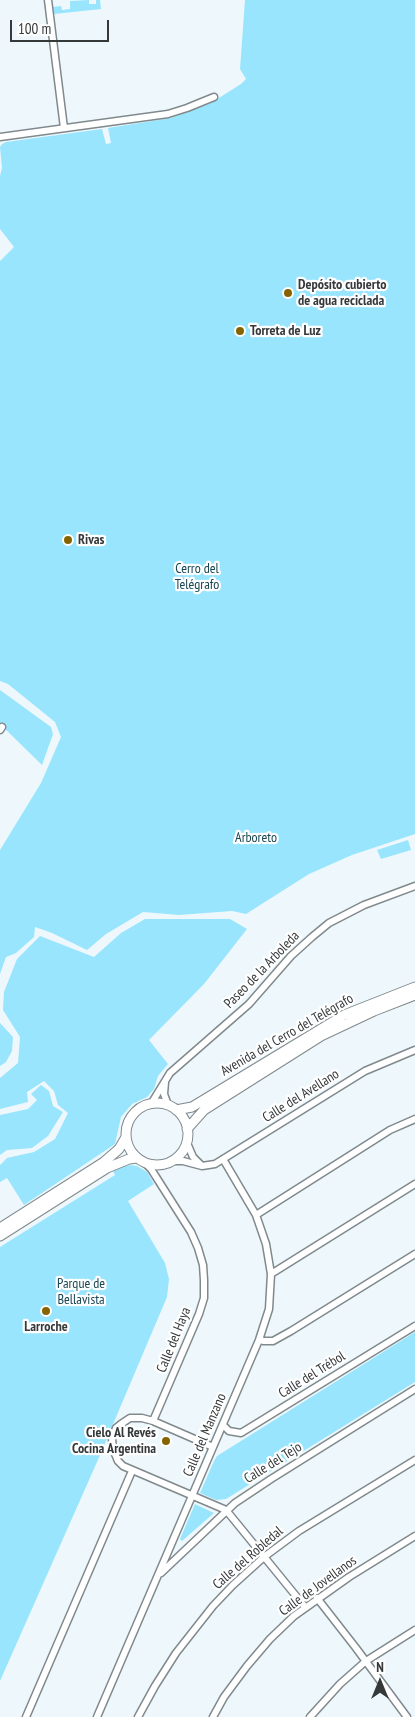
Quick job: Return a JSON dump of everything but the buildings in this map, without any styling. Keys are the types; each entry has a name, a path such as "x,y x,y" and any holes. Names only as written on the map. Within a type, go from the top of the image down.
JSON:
{"street":[{"path":"48,0 64,128"},
{"path":"0,137 168,114 214,97"},
{"name":"Paseo de la Arboleda","path":"151,1104 166,1079 249,1004 291,956 317,932 364,906 415,886"},
{"name":"Avenida del Cerro del Telégrafo","path":"172,1108 192,1107 344,1015 415,987"},
{"name":"Avenida del Cerro del Telégrafo","path":"187,1129 204,1110 321,1036 365,1014 415,995"},
{"name":"Calle del Avellano","path":"202,1166 215,1164 366,1071 415,1050"},
{"path":"0,1236 108,1168 129,1158 154,1165 165,1164 178,1156 186,1143 187,1129 184,1119 172,1108 164,1094 166,1079"},
{"path":"141,1160 128,1145 126,1137 127,1126 132,1115 141,1108 151,1104 172,1108"},
{"path":"256,1215 390,1130 415,1120"},
{"path":"0,1228 104,1162 120,1149 126,1137"},
{"path":"186,1143 193,1157 202,1166"},
{"name":"Calle del Manzano","path":"97,1717 259,1340 269,1309 271,1274 266,1244 256,1215 223,1159"},
{"name":"Calle del Haya","path":"141,1160 151,1169 191,1232 203,1265 204,1280 204,1298 199,1314 153,1421"},
{"path":"172,1161 183,1161 202,1166"},
{"path":"271,1274 415,1184"},
{"path":"259,1340 273,1341 415,1254"},
{"name":"Calle del Trébol","path":"223,1425 230,1431 241,1434 415,1326"},
{"name":"Calle del Tejo","path":"159,1575 235,1503 415,1389"},
{"path":"213,1447 142,1418 130,1418 121,1424 116,1428 112,1439 113,1449 118,1461 132,1471 226,1510 305,1607"},
{"name":"Calle del Robledal","path":"138,1717 160,1678 192,1630 213,1606 264,1556 298,1531 415,1460"},
{"path":"26,1717 132,1471"},
{"name":"Calle de Jovellanos","path":"213,1717 224,1697 247,1666 270,1639 305,1607 415,1536"},
{"path":"317,1598 407,1717"},
{"path":"310,1717 340,1684 366,1662 415,1630"}],"green space":[{"path":"89,0 89,4 96,4 96,0 100,0 101,9 54,14 53,7 61,6 62,10 70,9 70,1"},
{"path":"245,0 415,0 415,834 352,855 309,874 246,914 232,911 179,915 143,912 106,934 87,950 35,927 34,937 16,953 6,957 0,974 0,850 41,783 61,737 55,722 8,684 0,681 0,261 14,247 0,229 0,176 2,168 0,147 6,142 102,129 106,144 111,143 108,128 171,118 211,103 246,79 240,69"},
{"path":"0,690 51,727 53,734 42,765 0,724"},
{"path":"408,840 411,850 381,859 377,850"},
{"path":"145,919 230,919 247,929 204,984 149,1040 168,1064 158,1076 154,1089 147,1097 132,1104 121,1117 115,1144 24,1205 7,1178 0,1182 0,1165 7,1158 34,1152 55,1139 68,1113 58,1105 54,1091 44,1081 27,1092 28,1102 0,1109 0,1078 18,1063 20,1037 3,1010 4,992 17,959 40,936 94,957 121,933"},
{"path":"0,1023 13,1037 12,1051 6,1062 0,1066"},
{"path":"41,1085 49,1091 53,1106 63,1112 48,1136 32,1148 7,1150 0,1155 0,1115 28,1109 37,1100 31,1094"},
{"name":"Parque de Bellavista","path":"131,1165 147,1172 154,1184 128,1201 165,1263 169,1279 167,1297 97,1462 0,1681 0,1247 115,1175 113,1171"},
{"path":"415,1332 415,1382 226,1499 216,1500 200,1493 217,1456"},
{"path":"195,1504 214,1513 182,1541 180,1539"}],"place":[{"name":"Depósito cubierto de agua reciclada","path":"288,293"},
{"name":"Torreta de Luz","path":"240,331"},
{"name":"Rivas","path":"68,540"},
{"name":"Larroche","path":"46,1311"},
{"name":"Cielo Al Revés Cocina Argentina","path":"166,1441"}],"park label":[{"name":"Cerro del Telégrafo","path":"197,578"},
{"name":"Arboreto","path":"256,838"}]}
